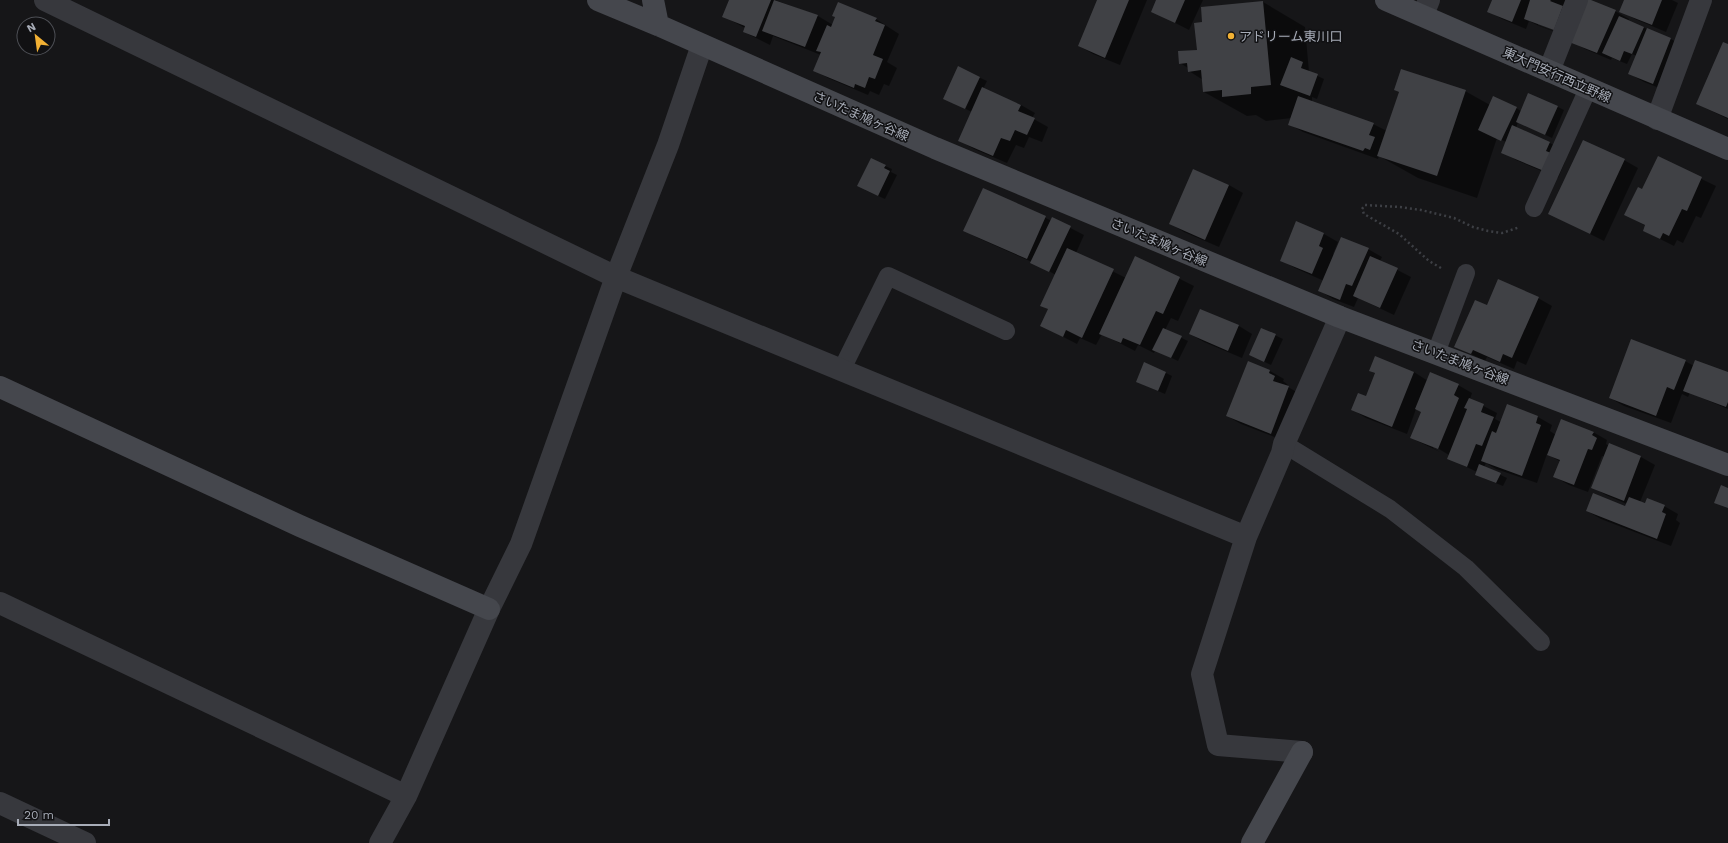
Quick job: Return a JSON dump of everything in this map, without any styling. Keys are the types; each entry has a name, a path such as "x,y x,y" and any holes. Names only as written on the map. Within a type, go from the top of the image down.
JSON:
{"main road":[{"name":"さいたま鳩ヶ谷線","path":"598,0 658,25 935,148 1340,317 1728,465"},
{"path":"653,0 658,25"},
{"name":"東大門安行西立野線","path":"1386,0 1426,8 1549,71 1728,149"},
{"path":"0,387 300,526 489,609"},
{"path":"1252,843 1302,752"}],"street":[{"path":"45,0 616,277 842,369 1246,538"},
{"path":"1549,71 1577,0"},
{"path":"1657,119 1701,0"},
{"path":"380,843 406,796 489,609 521,544 616,277 668,145 702,45"},
{"path":"1302,752 1218,745 1202,674 1246,538 1282,453 1284,444 1340,317"},
{"path":"0,603 406,796"},
{"path":"0,803 85,843"}],"lane":[{"path":"1534,208 1588,89"},
{"path":"1436,354 1466,273"},
{"path":"842,369 888,276 1006,330"},
{"path":"1284,444 1390,509 1466,568 1541,642"}],"path":[{"path":"1466,273 1466,268 1462,266 1450,269 1439,268 1399,234 1364,214 1362,209 1365,205 1376,205 1414,209 1454,218 1473,227 1502,233 1518,229 1529,219 1534,208"}],"building":[{"path":"729,0 771,0 756,37 743,32 745,26 722,17"},
{"path":"774,0 818,15 805,47 762,31"},
{"path":"1097,0 1129,0 1105,58 1078,46"},
{"path":"1156,0 1185,0 1175,23 1151,12"},
{"path":"1492,0 1521,0 1512,22 1487,12"},
{"path":"1530,0 1551,0 1550,1 1563,6 1554,30 1524,19"},
{"path":"1587,0 1591,0 1616,10 1597,53 1569,42"},
{"path":"1624,0 1662,0 1652,25 1619,12"},
{"name":"アドリーム東川口","path":"1263,1 1271,85 1251,87 1251,94 1222,97 1222,90 1203,92 1201,70 1188,72 1187,63 1179,64 1178,51 1197,50 1194,23 1202,22 1201,7"},
{"path":"838,2 877,18 875,21 885,25 873,55 883,59 875,79 869,77 865,88 855,84 854,88 813,71 821,52 816,51 827,25 831,27 835,17 832,16"},
{"path":"1619,16 1644,27 1632,54 1624,51 1620,61 1602,53"},
{"path":"1647,28 1671,38 1653,84 1628,74"},
{"path":"1723,42 1728,44 1728,118 1696,104"},
{"path":"1291,57 1303,62 1301,68 1318,74 1310,96 1280,85"},
{"path":"958,66 980,77 965,109 943,99"},
{"path":"1401,69 1466,90 1437,176 1377,156 1399,92 1394,90"},
{"path":"982,87 1021,105 1018,111 1035,118 1027,135 1015,130 1010,141 1001,138 993,156 958,141"},
{"path":"1528,93 1558,106 1545,135 1516,122"},
{"path":"1298,96 1374,123 1369,135 1375,137 1370,150 1365,148 1363,151 1288,125"},
{"path":"1493,96 1517,107 1501,141 1478,130"},
{"path":"1512,125 1550,142 1546,151 1551,153 1544,171 1501,153"},
{"path":"1583,140 1625,159 1590,234 1548,214"},
{"path":"1658,156 1702,177 1687,211 1682,209 1669,236 1663,233 1660,239 1643,231 1645,225 1624,215 1638,187 1642,189"},
{"path":"871,158 886,165 884,168 890,171 878,196 857,186"},
{"path":"1193,169 1229,185 1205,240 1169,224"},
{"path":"983,188 1046,216 1027,259 963,231"},
{"path":"1052,217 1071,226 1049,272 1030,263"},
{"path":"1296,221 1324,233 1319,246 1323,248 1312,274 1280,261"},
{"path":"1341,237 1369,248 1352,286 1346,284 1340,300 1318,291"},
{"path":"1067,248 1114,269 1082,338 1066,330 1063,337 1040,326 1048,309 1040,306"},
{"path":"1135,256 1180,277 1163,314 1156,311 1140,345 1123,338 1121,343 1099,334"},
{"path":"1370,256 1398,268 1380,308 1353,296"},
{"path":"1498,279 1539,297 1512,358 1503,354 1500,362 1473,350 1471,354 1454,347 1475,300 1487,305"},
{"path":"1200,309 1239,325 1228,351 1189,334"},
{"path":"1163,328 1182,336 1171,358 1152,350"},
{"path":"1261,328 1276,334 1264,362 1249,355"},
{"path":"1631,339 1686,360 1674,390 1667,387 1656,416 1609,398"},
{"path":"1375,356 1414,372 1392,427 1351,410 1358,393 1366,396 1375,373 1369,371"},
{"path":"1695,360 1728,372 1728,402 1726,407 1683,391"},
{"path":"1248,361 1270,370 1269,373 1275,376 1273,381 1289,386 1271,434 1226,416"},
{"path":"1144,362 1166,372 1158,391 1136,382"},
{"path":"1430,372 1459,384 1454,395 1459,398 1438,449 1410,438 1421,412 1415,409"},
{"path":"1469,398 1484,404 1481,412 1494,417 1482,446 1476,444 1467,467 1447,459 1467,409 1464,408"},
{"path":"1507,404 1538,416 1536,423 1541,425 1522,476 1481,461 1492,431 1496,433"},
{"path":"1561,419 1594,432 1592,435 1597,438 1592,450 1588,449 1574,485 1553,477 1560,460 1547,455"},
{"path":"1609,443 1641,456 1624,501 1591,488"},
{"path":"1479,464 1501,473 1496,483 1475,475"},
{"path":"1721,485 1728,488 1728,508 1714,503"},
{"path":"1593,493 1625,506 1629,497 1645,503 1647,498 1665,505 1662,512 1666,514 1657,539 1586,511"}],"place":[{"name":"アドリーム東川口","path":"1231,36"}]}
